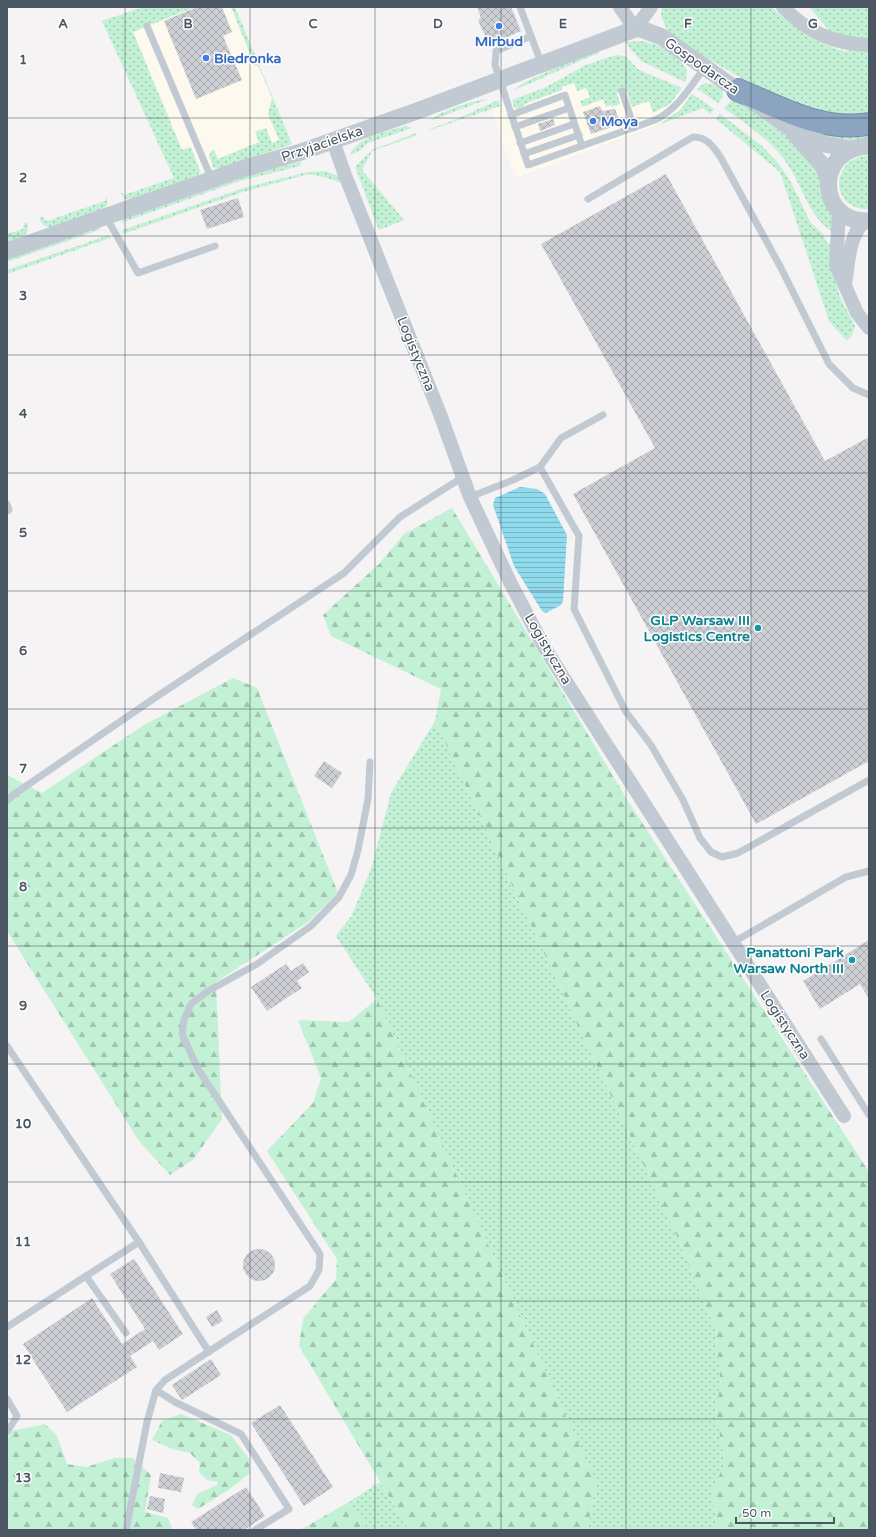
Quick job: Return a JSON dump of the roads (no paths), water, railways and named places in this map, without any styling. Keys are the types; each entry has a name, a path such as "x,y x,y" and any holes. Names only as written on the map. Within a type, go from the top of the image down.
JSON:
{"highway":[{"path":"738,90 805,119 825,124 847,126 869,124"}],"street":[{"path":"620,7 635,29 651,7"},
{"path":"783,7 795,19 824,37 848,44 869,45"},
{"name":"Przyjacielska","path":"7,251 499,82 635,29"},
{"name":"Gospodarcza","path":"635,29 641,29 662,38 788,126 824,144 849,149 869,146"},
{"name":"Gospodarcza","path":"788,126 819,161 828,178 830,196 839,210"},
{"name":"Logistyczna","path":"333,140 345,175 437,407 470,497 510,582 544,647 844,1116"},
{"path":"828,178 835,161 849,149"},
{"path":"866,221 855,220 839,210 836,265 857,313 869,328"},
{"path":"845,284 850,245 856,230 866,221"}],"lane":[{"path":"520,7 542,65"},
{"path":"147,26 212,180"},
{"path":"531,36 496,51 495,65 499,82 528,165 655,120 673,109 705,67"},
{"path":"622,91 634,128"},
{"path":"511,114 564,95 582,146"},
{"path":"515,127 569,108"},
{"path":"520,143 574,124"},
{"path":"524,154 578,135"},
{"path":"588,199 693,137 701,137 710,144 721,158 781,268 829,364 853,388 869,394"},
{"path":"106,217 138,273 215,246"},
{"path":"470,497 513,480 540,467 561,438 603,415"},
{"path":"540,467 579,536 574,609 626,712 651,745 683,800 700,838 711,852 722,857 738,853 869,780"},
{"path":"7,801 13,795 156,697 344,572 400,517 463,477"},
{"path":"7,504 9,510 7,511"},
{"path":"126,1530 147,1422 156,1390 165,1380 310,1286 319,1270 320,1254 198,1069 182,1034 184,1020 191,1004 208,991 257,964 311,926 339,897 351,875 358,850 368,799 370,762"},
{"path":"732,943 846,877 869,871"},
{"path":"821,1039 869,1116"},
{"path":"7,1046 139,1242 209,1352"},
{"path":"7,1327 139,1242"},
{"path":"86,1276 126,1333"},
{"path":"156,1390 175,1402 241,1434 289,1509 255,1530"},
{"path":"7,1399 17,1416 7,1432"}],"water":[{"path":"520,487 537,489 545,494 567,535 563,601 561,605 546,613 542,611 514,566 493,505 495,498"}],"place":[{"name":"Mirbud","path":"499,26"},
{"name":"Biedronka","path":"206,58"},
{"name":"Moya","path":"593,121"},
{"name":"GLP Warsaw III Logistics Centre","path":"758,628"},
{"name":"Panattoni Park Warsaw North III","path":"852,960"}]}
